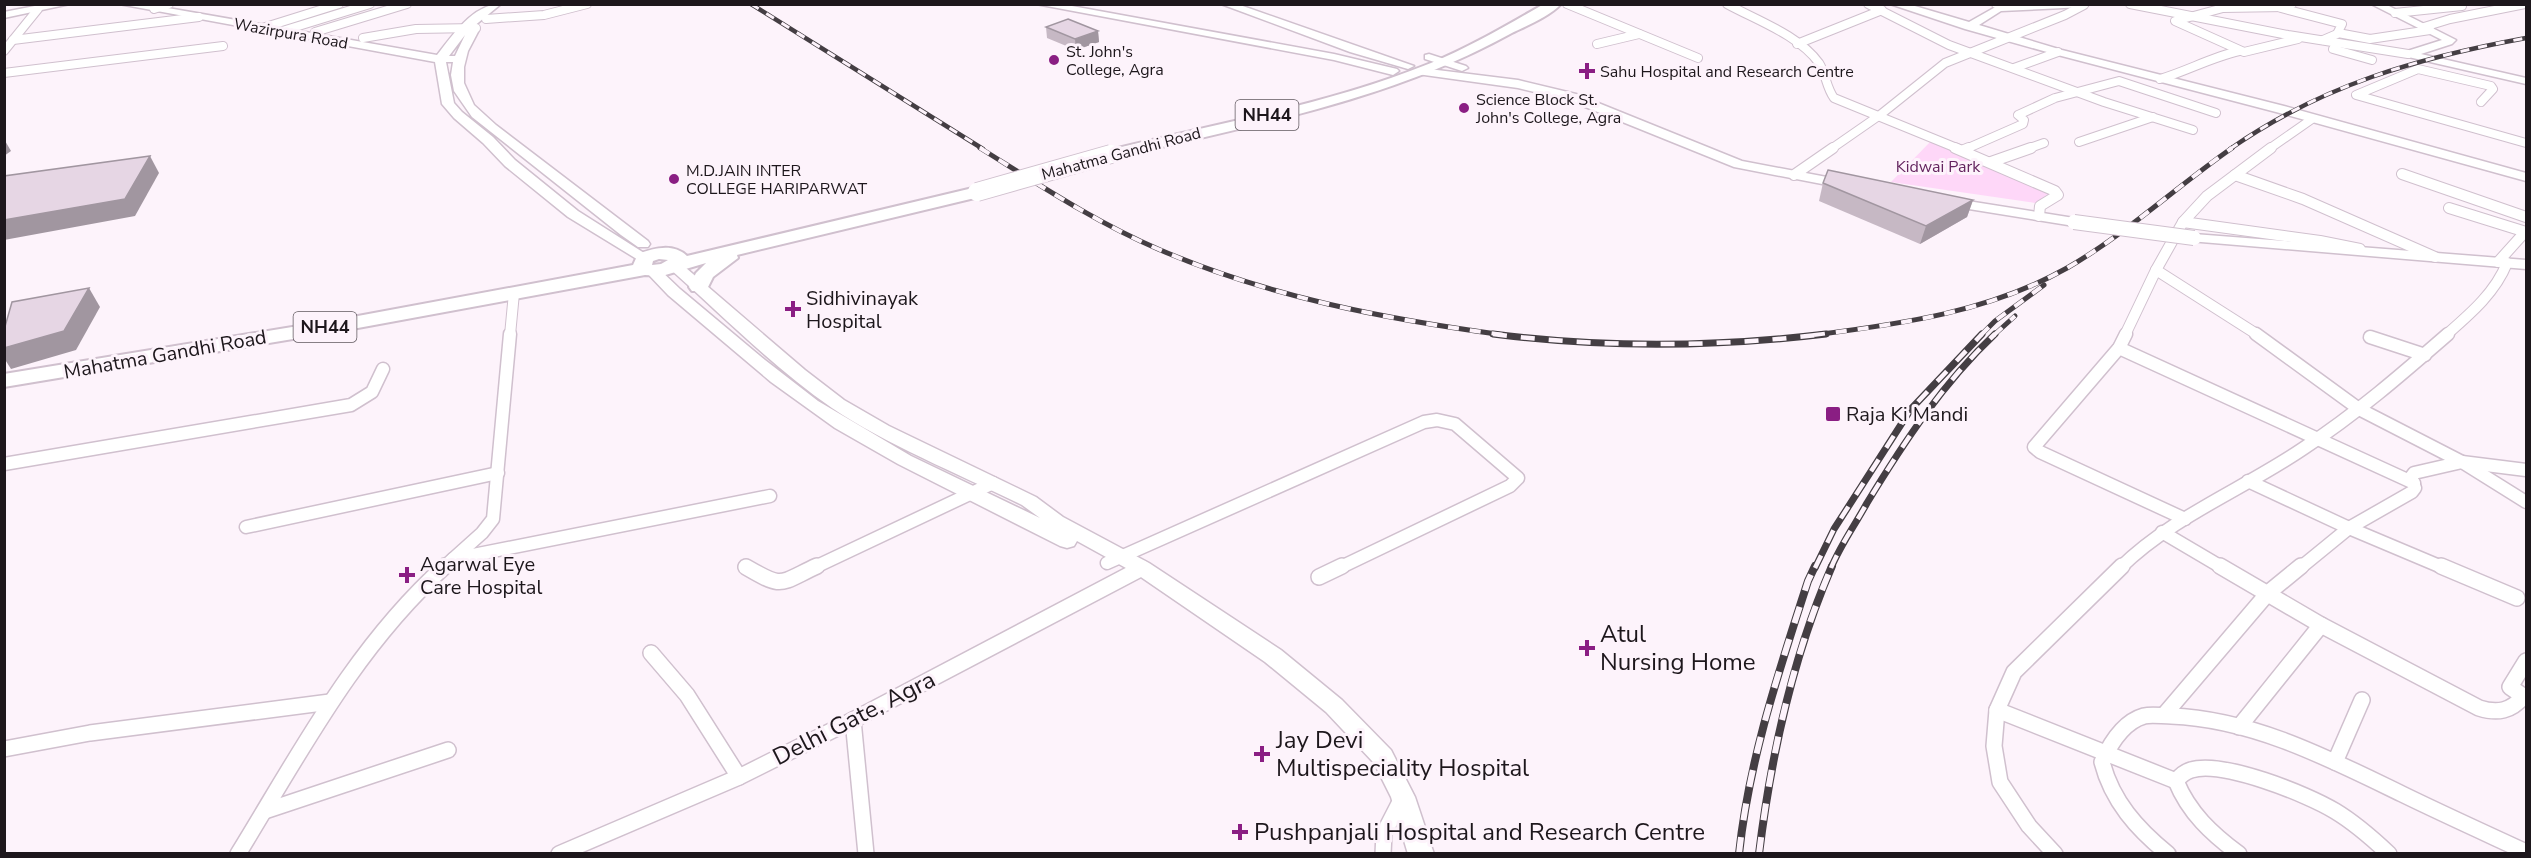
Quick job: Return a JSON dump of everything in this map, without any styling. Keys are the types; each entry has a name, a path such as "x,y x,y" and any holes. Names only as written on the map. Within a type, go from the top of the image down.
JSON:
{"highway":[{"name":"Mahatma Gandhi Road","path":"1437,60 1539,4"},
{"name":"Mahatma Gandhi Road","path":"1106,151 1335,98 1437,60 1555,4"},
{"name":"Mahatma Gandhi Road","path":"676,260 753,248 1407,70"},
{"name":"Mahatma Gandhi Road","path":"676,260 973,189"},
{"path":"699,288 700,279 716,265 753,248"},
{"name":"NH44","path":"649,263 676,260"},
{"name":"Mahatma Gandhi Road","path":"4,381 347,324 514,293 649,263"},
{"name":"Mahatma Gandhi Road","path":"4,370 649,263"}],"main road":[{"path":"4,14 65,4"},
{"name":"Wazirpura Road","path":"124,4 162,6 275,28 443,55 460,55"},
{"path":"496,4 443,55 448,104 510,163 573,214 649,263"},
{"path":"506,4 470,28 460,55 459,88 465,102 482,119 579,199 649,263 674,292 780,369"},
{"path":"1041,4 1359,63 1518,84"},
{"path":"1226,4 1407,70"},
{"path":"1894,4 1914,7 1969,27 2058,52 2280,109 2526,177"},
{"path":"2376,4 2451,40 2408,54"},
{"path":"1969,27 1998,6 2085,5"},
{"name":"Wazirpura Road","path":"162,6 199,17 259,28 293,27 363,38 443,55"},
{"path":"2408,54 2526,81"},
{"path":"1359,63 1370,55"},
{"path":"1437,60 1572,97 1739,164 1858,187"},
{"path":"1937,200 2194,238 2526,265"},
{"path":"676,260 699,288 780,369 812,405 857,432 993,483 1029,501 1113,559"},
{"path":"924,458 976,493 1143,574 1273,656 1334,706 1383,757 1403,797 1421,854"}],"street":[{"path":"275,28 339,4"},
{"path":"293,27 370,4"},
{"path":"315,32 407,4"},
{"path":"486,19 544,15 587,4"},
{"path":"1567,4 1698,58"},
{"path":"1727,4 1797,44 1815,58 1834,98 1964,150 2057,193 2058,195 2040,206 2039,216"},
{"path":"1868,4 1922,33 1969,53 2193,129"},
{"path":"2130,4 2288,35 2408,54"},
{"path":"2279,7 2292,4"},
{"path":"2322,40 2338,33 2370,39 2427,28 2450,19 2525,4"},
{"path":"1794,175 1880,115 1937,67 2085,5"},
{"path":"2239,51 2199,30 2175,21 2191,15 2239,6 2279,7 2342,24 2338,33"},
{"path":"2395,13 2462,6"},
{"path":"4,51 43,7"},
{"path":"1797,44 1882,10"},
{"path":"13,40 199,17"},
{"path":"363,38 416,29 470,28"},
{"path":"1597,44 1639,34"},
{"path":"2288,35 2372,60"},
{"path":"2160,79 2195,68 2222,55 2239,51 2248,52 2299,39"},
{"path":"4,73 223,46"},
{"path":"2014,68 2058,52"},
{"path":"2481,102 2493,87 2465,78 2418,69 2356,94 2526,143"},
{"path":"2465,78 2478,69"},
{"path":"1964,150 2023,124 2024,120 2018,115 2045,102 2119,81 2216,113"},
{"path":"2079,142 2153,117"},
{"path":"2185,519 2040,452 2034,447 2119,348 2156,270 2192,209 2312,119"},
{"path":"1991,162 2044,143"},
{"path":"2402,174 2526,217"},
{"path":"2235,175 2303,199 2435,258"},
{"path":"2055,854 2029,826 2000,782 1995,746 1997,710 2014,672 2140,547 2318,440 2425,355 2478,308 2501,278 2502,263 2526,232 2449,208"},
{"path":"2183,222 2320,241 2382,254"},
{"path":"2156,270 2269,342 2359,409 2462,462 2526,502"},
{"path":"238,854 330,702 400,609 482,533 493,519 514,293"},
{"path":"2370,337 2425,355"},
{"path":"2119,348 2414,483"},
{"path":"4,464 351,405 373,393 383,369"},
{"path":"1113,559 1424,422 1437,420 1455,424 1518,478 1510,486 1319,577"},
{"path":"2164,715 2268,593 2349,528 2412,492 2415,488 2411,477 2414,473 2462,462 2526,470"},
{"path":"246,527 498,473"},
{"path":"2248,481 2349,528 2517,598"},
{"path":"746,567 772,583 780,583 976,493 993,483"},
{"path":"452,559 770,496"},
{"path":"2162,532 2322,625 2487,711 2508,711 2525,697 2510,687 2526,661"},
{"name":"Delhi Gate, Agra","path":"559,854 739,777 1143,574"},
{"path":"2240,727 2322,625"},
{"path":"651,653 687,695 739,777"},
{"path":"2335,762 2362,700"},
{"path":"4,749 90,733 330,702"},
{"path":"1997,710 2176,781 2183,799 2196,819 2215,837 2239,854"},
{"path":"2168,854 2153,843 2107,783 2103,762 2106,753 2118,736 2140,717 2164,715 2203,718 2289,742 2526,852"},
{"path":"853,720 866,854"},
{"path":"265,811 448,750"},
{"path":"2176,781 2184,772 2197,768 2234,773 2279,787 2334,810 2370,836 2389,854"},
{"path":"1383,854 1384,833 1403,797"}],"green space":[{"name":"Kidwai Park","path":"1932,140 2051,192 2035,203 1891,182"}],"building":[{"path":"1068,19 1098,31 1075,39 1046,27"},
{"path":"150,156 125,199 4,220 4,176"},
{"path":"1828,170 1973,200 1926,226 1823,183"},
{"path":"89,288 64,331 4,348 4,330 12,302"}],"railway":[{"path":"751,4 983,149"},
{"path":"2230,149 2300,107 2372,77 2447,55 2526,38"},
{"path":"980,148 1112,227 1200,266 1328,304 1415,322 1504,335"},
{"path":"1814,335 1912,321 1944,314 1976,306 2037,283 2089,255 2232,148"},
{"path":"1982,334 1995,321 2044,285"},
{"path":"1994,335 2015,316"},
{"path":"1493,334 1618,344 1702,343 1826,334"},
{"path":"1815,568 1834,529 1911,409 1982,334"},
{"path":"1832,566 1867,503 1910,436 1958,372 1994,335"},
{"path":"1739,854 1750,784 1766,716 1786,648 1815,566"},
{"path":"1759,854 1770,780 1794,671 1832,566"}],"place":[{"name":"St. John's College, Agra","path":"1054,60"},
{"name":"Sahu Hospital and Research Centre","path":"1587,71"},
{"name":"Science Block St. John's College, Agra","path":"1464,108"},
{"name":"M.D.JAIN INTER COLLEGE HARIPARWAT","path":"674,179"},
{"name":"Sidhivinayak Hospital","path":"793,309"},
{"name":"Raja Ki Mandi","path":"1833,414"},
{"name":"Agarwal Eye Care Hospital","path":"407,575"},
{"name":"Atul Nursing Home","path":"1587,648"},
{"name":"Jay Devi Multispeciality Hospital","path":"1262,754"},
{"name":"Pushpanjali Hospital and Research Centre","path":"1240,832"}]}
